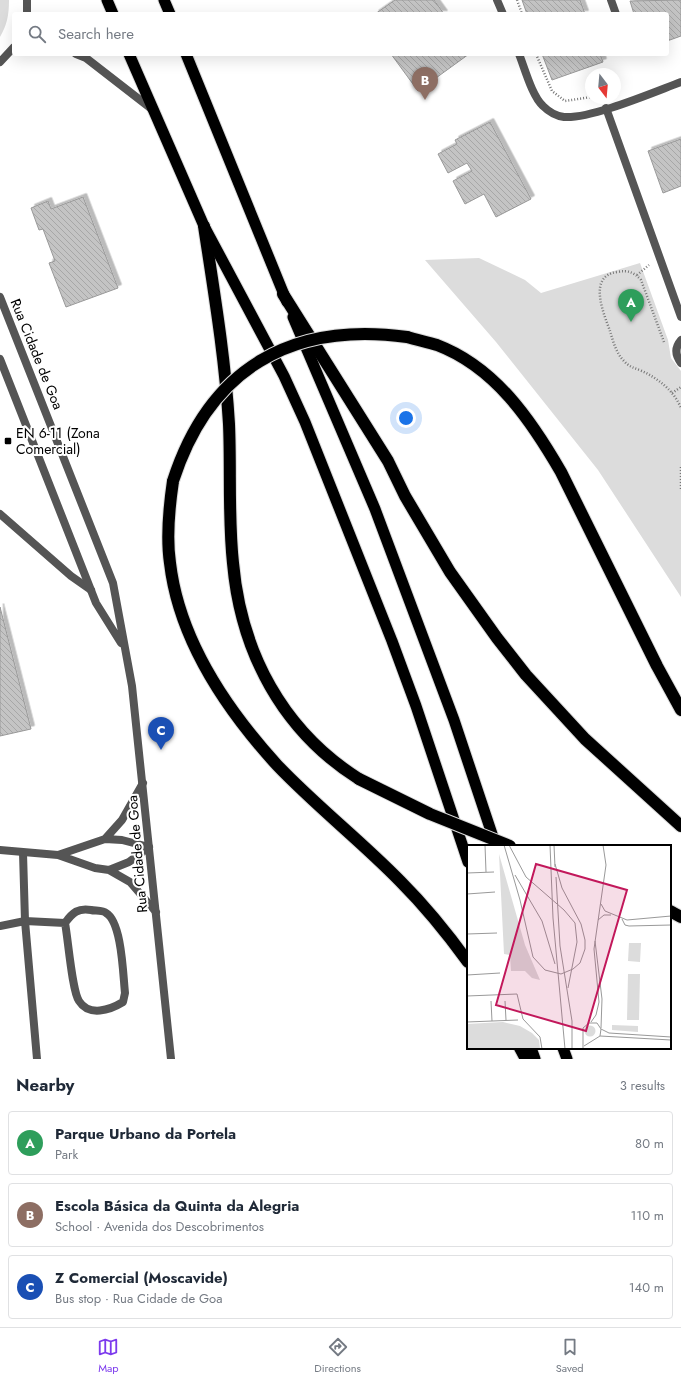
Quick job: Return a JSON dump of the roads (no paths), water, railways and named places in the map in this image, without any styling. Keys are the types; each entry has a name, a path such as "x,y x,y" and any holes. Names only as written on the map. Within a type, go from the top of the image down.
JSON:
{"highway":[{"path":"107,0 112,12"},
{"path":"164,0 169,12"},
{"path":"130,56 204,226 284,376 305,422 392,641 416,706 467,859"},
{"path":"187,56 283,294 375,509 454,720 496,845"},
{"path":"204,226 222,344 229,425 233,563 244,623 256,659 275,696 293,722 319,750 359,779 430,814 508,845"},
{"path":"283,294 388,461 405,496 450,572 497,638 526,675 585,739 681,826"},
{"path":"467,961 432,916 400,881 278,765 249,732 219,691 205,667 188,630 177,598 170,563 168,530 173,481 180,458 194,430 216,398 239,375 263,359 291,346 318,338 350,333 381,333 407,337 437,345 469,362 495,381 519,406 544,442 561,472 650,652 681,710"},
{"path":"671,912 681,917"},
{"path":"521,1049 526,1059"},
{"path":"531,1049 535,1059"},
{"path":"563,1049 567,1059"}],"street":[{"path":"27,0 27,12"},
{"path":"611,0 615,12"},
{"path":"497,1 502,12"},
{"path":"0,62 12,51"},
{"path":"81,56 86,58 154,110"},
{"path":"520,56 537,98 549,111 560,117 576,117 681,82"},
{"path":"606,108 681,317"},
{"name":"Rua Cidade de Goa","path":"0,297 113,583 132,686 171,1059"},
{"path":"681,340 676,348 676,354 681,363"},
{"name":"Rua Cidade de Goa","path":"0,359 96,603 124,647"},
{"path":"0,514 71,576 91,590"},
{"path":"105,839 122,820 143,783"},
{"path":"58,855 105,839 122,840 149,847"},
{"path":"109,870 129,862 149,847"},
{"path":"0,850 58,855 95,868 109,870 130,882 156,912"},
{"path":"23,853 25,921 37,1059"},
{"path":"81,909 106,912 113,919 117,929 125,993 123,1002 112,1009 97,1011 85,1008 78,1001 65,923 72,913 81,909"},
{"path":"0,926 25,921 65,923"}],"place":[{"name":"Escola Básica da Quinta da Alegria","path":"425,100"},
{"name":"Parque Urbano da Portela","path":"631,322"},
{"name":"EN 6-11 (Zona Comercial)","path":"8,441"},
{"name":"Z Comercial (Moscavide)","path":"161,750"}]}
